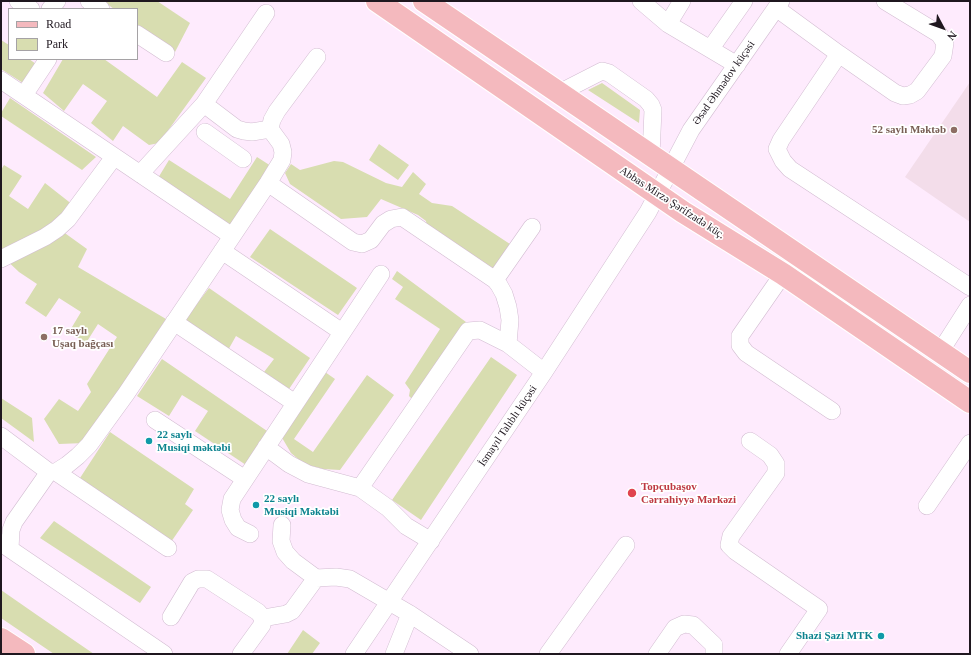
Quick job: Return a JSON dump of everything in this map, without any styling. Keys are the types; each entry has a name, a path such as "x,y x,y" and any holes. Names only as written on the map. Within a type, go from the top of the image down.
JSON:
{"main road":[{"name":"Abbas Mirzə Şərifzadə küç.","path":"377,1 683,212 783,274 970,402"},
{"path":"424,1 970,372"},
{"path":"1,639 24,654"}],"street":[{"path":"18,1 29,8"},
{"path":"89,1 100,8"},
{"path":"641,1 668,24 711,48 737,65"},
{"path":"668,24 682,1"},
{"path":"711,48 744,1"},
{"path":"778,5 839,54 895,93 903,96 910,95 917,91 943,56 945,43 939,34 885,1"},
{"name":"Əsəd Əhmədov küçəsi","path":"658,195 691,130 778,5"},
{"path":"140,174 204,104 266,13"},
{"path":"138,35 166,53"},
{"path":"839,54 781,140 777,149 783,160 790,169 970,288"},
{"path":"164,654 5,546 14,522 53,472 78,456 89,445 126,394 268,183 282,160 283,152 281,144 270,129 272,120 317,57"},
{"path":"24,95 47,60"},
{"path":"559,93 602,71 609,73 651,104 653,110 651,155"},
{"path":"1,80 232,236"},
{"path":"204,104 237,129 252,132 270,129"},
{"path":"225,146 237,129"},
{"path":"205,132 243,159"},
{"path":"1,259 45,237 57,229 68,219 114,157"},
{"path":"268,183 354,242 362,244 371,240 383,224 391,219 402,217 495,280 500,285 508,307 510,320 508,344"},
{"name":"İsmayıl Talıblı küçəsi","path":"354,654 544,372 658,195"},
{"path":"495,280 532,227"},
{"path":"222,251 342,332"},
{"path":"250,534 238,528 233,520 230,510 232,499 381,274"},
{"path":"783,274 740,336 740,345 746,353 832,411"},
{"path":"940,352 970,305"},
{"path":"174,322 295,403"},
{"path":"360,488 468,331 480,330 508,344 544,372"},
{"path":"156,420 245,479"},
{"path":"1,436 168,548"},
{"path":"750,441 770,456 776,464 776,473 731,536 729,545 735,551 819,609 788,654"},
{"path":"927,506 970,443"},
{"path":"266,447 289,464 308,474 360,488 388,508 406,526 431,541"},
{"path":"282,525 281,541 285,552 293,561 316,578 336,577 350,579 410,614 470,654"},
{"path":"548,654 626,545"},
{"path":"263,618 286,614 292,611 316,578"},
{"path":"171,617 192,582 198,579 206,579 258,612 263,618 262,625 241,654"},
{"path":"394,654 410,614"},
{"path":"657,654 675,628 684,624 693,625 714,645 714,654"}],"shaded area":[{"name":"52 saylı Məktəb","path":"970,82 970,222 905,177"}],"green space":[{"path":"103,1 157,1 190,23 175,52 138,26 138,8 113,8"},
{"path":"1,40 8,44 8,60 30,60 36,64 23,83 1,69"},
{"path":"62,60 105,60 157,97 182,62 206,78 159,143 149,145 123,126 113,141 91,123 107,101 83,84 64,111 43,93"},
{"path":"602,83 640,110 639,123 588,90"},
{"path":"10,98 96,157 82,170 1,116 1,113"},
{"path":"379,144 409,165 398,180 369,160"},
{"path":"257,157 271,166 233,227 158,178 169,160 230,199"},
{"path":"334,161 343,162 386,183 402,187 413,172 426,184 419,194 432,203 452,206 513,246 496,272 427,227 426,221 418,215 381,199 367,217 341,219 290,184 285,173 291,164 300,170"},
{"path":"4,165 22,176 9,196 28,209 45,183 73,205 55,226 87,249 78,267 166,319 85,443 59,444 44,419 59,399 78,411 91,392 87,384 117,337 98,324 86,343 69,332 81,312 59,298 46,317 25,303 37,284 19,272 1,255 1,170"},
{"path":"270,229 357,288 338,315 250,257"},
{"path":"397,271 466,322 413,400 409,396 410,390 405,383 440,329 395,299 403,287 392,279"},
{"path":"209,288 310,358 289,389 264,372 274,359 236,336 227,352 183,322"},
{"path":"491,357 517,375 421,520 392,500"},
{"path":"162,359 270,433 249,467 195,431 208,411 182,395 169,416 137,396"},
{"path":"325,372 335,379 294,439 313,452 367,375 394,395 340,470 323,469 304,464 291,453 281,436"},
{"path":"1,398 32,418 34,442 1,418"},
{"path":"110,432 194,489 185,504 193,510 171,542 80,478"},
{"path":"54,521 151,587 140,603 40,538"},
{"path":"1,590 94,654 54,654 1,618"},
{"path":"303,630 320,643 312,654 287,654"}],"place":[{"name":"52 saylı Məktəb","path":"954,130"},
{"name":"17 saylı Uşaq bağçası","path":"44,337"},
{"name":"22 saylı Musiqi məktəbi","path":"149,441"},
{"name":"Topçubaşov Cərrahiyyə Mərkəzi","path":"632,493"},
{"name":"22 saylı Musiqi Məktəbi","path":"256,505"},
{"name":"Shazi Şazi MTK","path":"881,636"}]}
